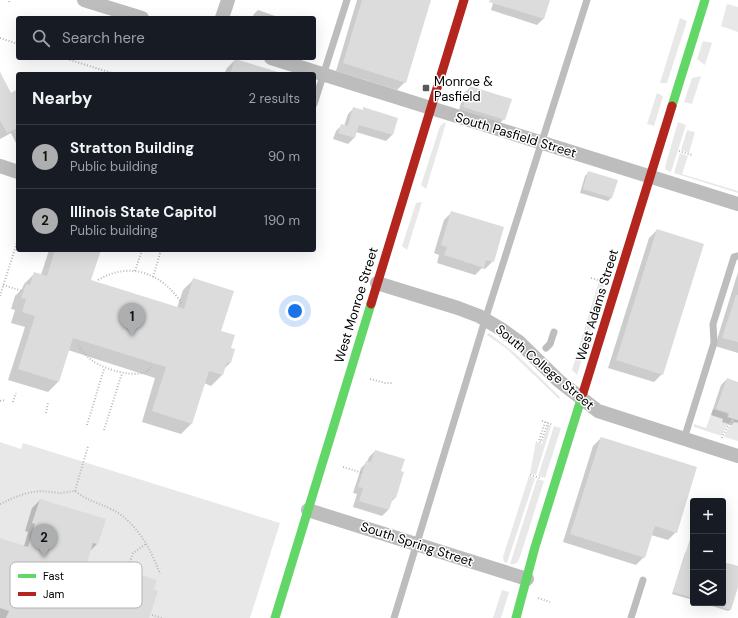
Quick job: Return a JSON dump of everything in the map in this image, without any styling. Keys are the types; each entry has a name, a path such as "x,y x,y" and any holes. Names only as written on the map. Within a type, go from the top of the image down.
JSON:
{"street":[{"path":"84,0 136,16"},
{"path":"223,16 228,0"},
{"name":"West Monroe Street","path":"274,618 464,0"},
{"name":"West Adams Street","path":"516,618 535,547 705,0"},
{"name":"South Pasfield Street","path":"277,60 738,204"},
{"path":"0,166 16,171"},
{"name":"South College Street","path":"377,283 458,308 501,329 519,342 558,381 598,411 738,456"},
{"name":"South Spring Street","path":"308,510 527,579"}],"lane":[{"path":"316,98 347,0"},
{"path":"394,618 485,320 586,0"},
{"path":"684,439 714,343 713,324 734,257 738,256"},
{"path":"546,348 550,344 554,332"},
{"path":"631,618 643,580"}],"path":[{"path":"0,38 16,43"},
{"path":"70,60 109,72"},
{"path":"679,151 692,155"},
{"path":"0,296 16,245"},
{"path":"136,271 141,252"},
{"path":"153,277 160,252"},
{"path":"98,280 108,274 116,272 136,271 153,277 169,287 181,304"},
{"path":"591,278 603,281"},
{"path":"0,279 4,281"},
{"path":"3,285 22,291"},
{"path":"78,345 93,362 104,368 122,373 144,373 151,367"},
{"path":"87,425 104,368"},
{"path":"104,430 122,373"},
{"path":"370,379 385,383 392,383"},
{"path":"13,402 16,393"},
{"path":"0,401 6,400"},
{"path":"46,413 48,403"},
{"path":"722,438 732,419"},
{"path":"542,421 545,422 539,441 541,442 548,423 553,425"},
{"path":"74,491 88,446"},
{"path":"343,467 363,473"},
{"path":"530,475 545,480"},
{"path":"0,504 13,498 34,492 47,491 61,493 74,491 85,498 121,514 130,523 153,554 160,574"},
{"path":"130,562 133,553 146,544"},
{"path":"538,598 550,602"},
{"path":"152,615 162,618"}],"shaded area":[{"path":"727,4 738,7 738,32 721,26"},
{"path":"680,18 687,21 667,83 660,83"},
{"path":"703,41 712,43 705,65 697,59"},
{"path":"701,76 692,104 684,102 692,78"},
{"path":"657,93 663,96 654,126 647,124"},
{"path":"678,122 686,125 671,172 666,170 665,167"},
{"path":"443,123 446,123 426,189 421,185 440,126"},
{"path":"687,130 695,132 689,153 681,150"},
{"path":"680,153 688,156 682,174 738,191 738,193 674,173"},
{"path":"422,202 407,250 402,246 416,203"},
{"path":"599,281 605,283 577,375 572,370"},
{"path":"489,333 516,354 560,397 559,399 507,349 487,335"},
{"path":"713,409 728,414 727,417 732,418 722,436 694,427 694,424 706,428"},
{"path":"734,419 738,420 738,441 724,437"},
{"path":"548,424 551,426 536,475 530,474 536,441 542,444"},
{"path":"554,426 561,428 545,478 538,476"},
{"path":"0,442 21,449 23,443 280,523 250,618 0,618"},
{"path":"529,476 535,478 507,563 504,562 503,557"},
{"path":"537,479 544,481 520,557 516,563 510,564"},
{"path":"502,590 509,592 501,618 493,618"}],"building":[{"path":"362,0 431,0 406,83 343,63"},
{"path":"490,0 550,0 544,19 489,2"},
{"path":"235,60 238,60 278,72 231,72"},
{"path":"0,72 11,93 16,90 16,129 7,133 0,120"},
{"path":"470,86 512,99 505,120 463,107"},
{"path":"353,107 363,110 363,107 398,118 393,135 359,125 355,138 338,133 341,124 348,126"},
{"path":"588,171 618,180 612,198 583,189"},
{"path":"451,211 504,227 494,262 486,260 484,268 444,255 447,247 441,245"},
{"path":"657,229 704,244 663,375 616,360"},
{"path":"54,252 100,252 91,280 184,309 193,278 234,291 221,331 235,335 231,348 235,349 231,363 227,362 223,375 209,371 192,424 152,411 166,367 73,338 59,382 18,369 35,316 22,312 26,299 21,298 26,284 30,285 34,272 47,276"},
{"path":"736,295 738,295 738,342 722,338"},
{"path":"727,378 738,382 738,420 728,417 729,413 716,409"},
{"path":"601,437 697,467 677,533 655,526 645,558 570,534"},
{"path":"375,450 405,459 401,471 404,472 396,498 393,498 389,510 359,501 363,488 358,487 366,461 371,462"},
{"path":"40,499 106,519 98,544 93,543 87,562 10,562 10,608 142,608 142,575 157,580 154,589 158,591 149,618 6,618 9,611 0,608 0,538 28,547 35,524 32,523"},
{"path":"690,539 690,597 673,592"},
{"path":"726,563 738,566 738,587 731,610 723,608 723,606 726,606"}],"traffic: fast":[{"path":"672,106 705,0"},
{"path":"275,618 371,304"},
{"path":"516,618 535,547 583,393"}],"traffic: jam":[{"path":"371,304 464,0"},
{"path":"583,393 672,106"}],"place":[{"name":"Monroe & Pasfield","path":"426,88"},
{"name":"Stratton Building","path":"132,336"},
{"name":"Illinois State Capitol","path":"44,557"}]}
